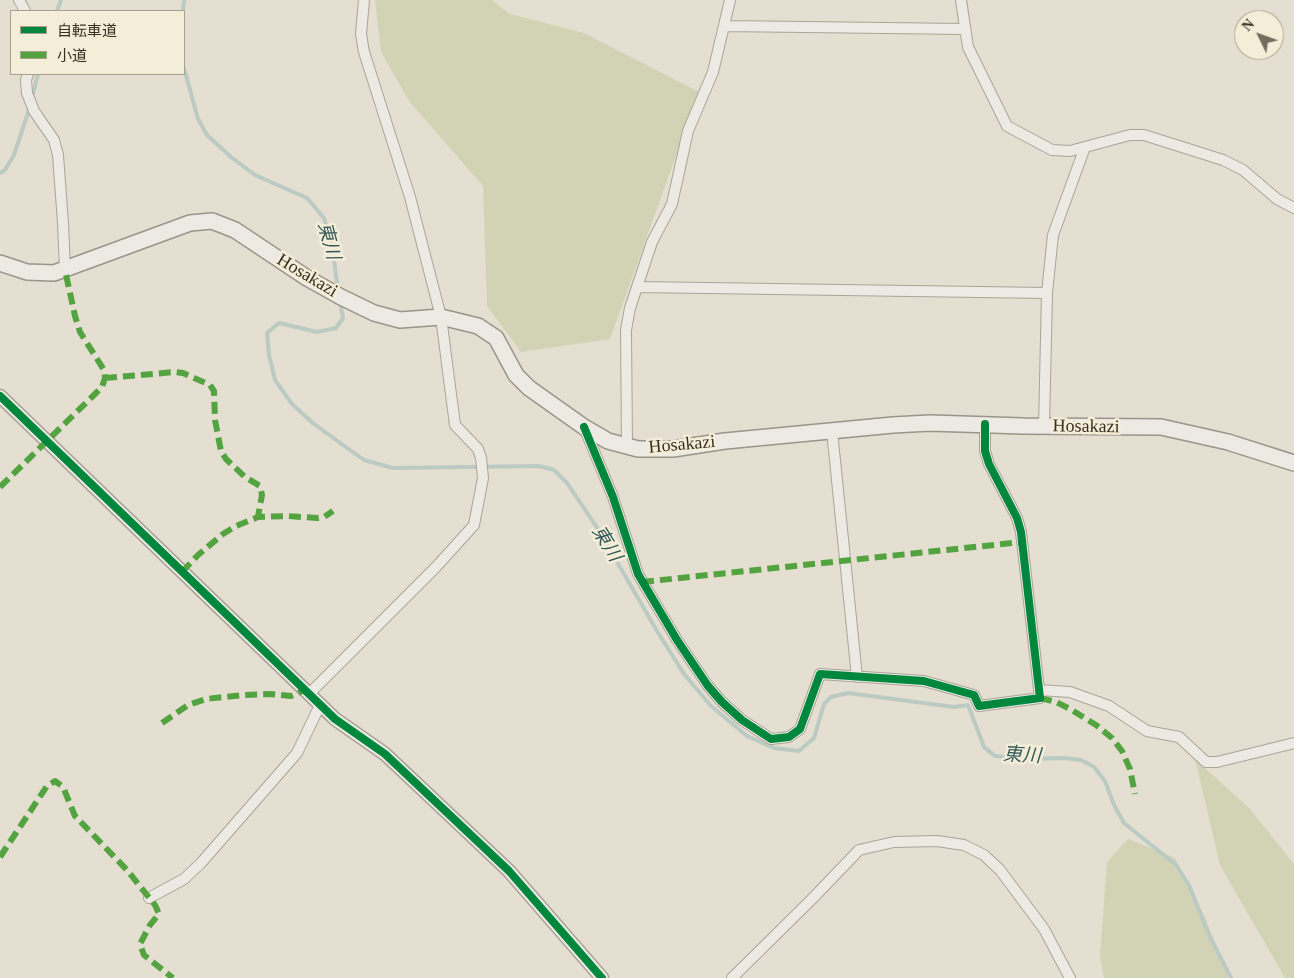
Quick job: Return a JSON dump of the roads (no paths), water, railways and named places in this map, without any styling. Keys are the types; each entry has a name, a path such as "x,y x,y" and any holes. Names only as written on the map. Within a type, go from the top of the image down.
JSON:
{"main road":[{"name":"Hosakazi","path":"0,263 27,272 44,274 65,270 190,223 212,222 235,230 335,294 374,313 400,320 441,317 478,326 496,338 516,376 529,388 584,428 608,441 638,449 673,448 725,441 930,423 1161,427 1228,442 1294,463"}],"street":[{"path":"309,694 436,567 474,525 483,478 478,449 455,425 441,317 410,198 360,34 364,0"},
{"path":"627,446 626,330 630,308 652,242 672,204 688,131 713,72 730,0"},
{"path":"961,0 968,48 1007,126 1052,150 1070,151 1130,135 1144,136 1223,160 1243,170 1277,199 1294,208"},
{"path":"724,26 965,29"},
{"path":"28,75 27,93 34,111 54,140 58,156 65,270"},
{"path":"1044,426 1047,293 1053,235 1085,147"},
{"path":"638,286 1047,293"},
{"path":"0,396 335,719 385,754 509,871 602,978"},
{"path":"584,428 613,497 638,574 677,640 708,686 722,702 742,720 771,739 788,737 800,729 820,674 924,681 974,695 980,706 1040,698 1021,532 1017,518 989,464 985,451 985,424"},
{"path":"832,431 857,676"},
{"path":"1039,690 1070,692 1109,706 1147,731 1179,737 1206,762 1217,762 1294,743"},
{"path":"149,898 184,878 201,864 297,753 320,705"},
{"path":"732,978 859,850 894,842 937,841 964,845 984,855 1000,870 1044,929 1070,978"}],"waterway":[{"path":"57,10 61,0"},
{"name":"東川","path":"183,10 184,0"},
{"name":"東川","path":"185,72 198,119 207,135 231,157 255,175 307,198 324,218 332,245 338,290"},
{"path":"32,98 38,75"},
{"path":"0,173 5,170 14,155 30,107"},
{"name":"東川","path":"340,301 343,318 336,328 317,332 279,323 267,333 269,355 275,380 292,404 314,424 364,460 393,468 539,466 554,470 567,483 598,529 684,674 711,706 747,736 774,748 799,751 814,738 824,704 831,697 848,693 954,707 968,705 984,747 995,756 1023,759 1064,758 1081,760 1094,767 1105,781 1114,805 1124,823 1176,865 1189,885 1208,933 1231,978"}]}
